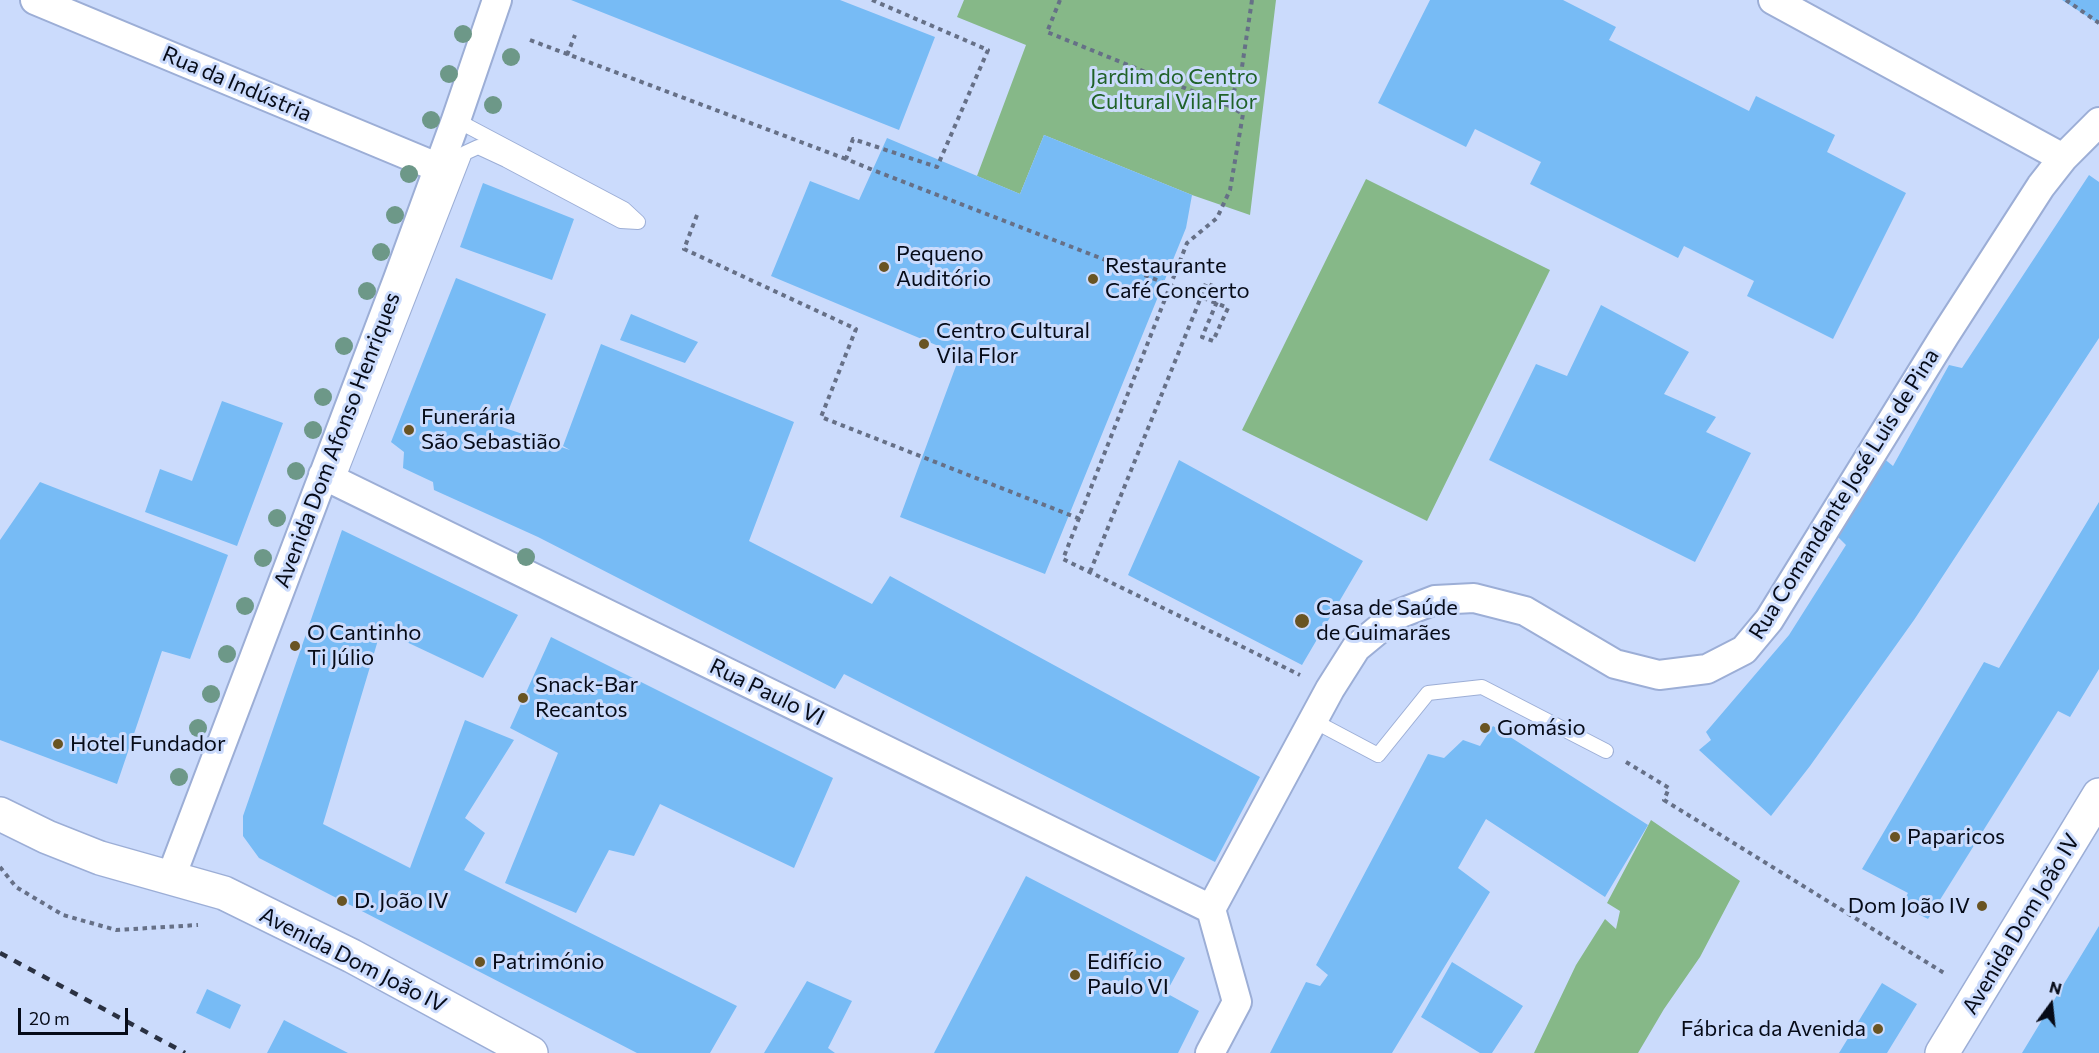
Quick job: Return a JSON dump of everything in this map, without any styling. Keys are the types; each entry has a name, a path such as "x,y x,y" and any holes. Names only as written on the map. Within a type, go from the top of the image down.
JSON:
{"street":[{"name":"Rua da Indústria","path":"35,0 439,168"},
{"name":"Avenida Dom Afonso Henriques","path":"171,877 330,478 497,0"},
{"path":"1773,0 2063,158"},
{"name":"Rua Comandante José Luis de Pina","path":"1211,909 1312,720 1356,648 1396,615 1435,600 1474,598 1525,611 1615,664 1659,675 1707,669 1744,650 1768,620 1945,334 2041,186 2063,158 2099,122"},
{"name":"Rua Paulo VI","path":"330,478 1211,909"},
{"name":"Avenida Dom João IV","path":"1942,1053 2099,795"},
{"name":"Avenida Dom João IV","path":"0,814 47,837 100,858 224,893 352,956 531,1053"},
{"path":"1210,1053 1237,1002 1211,909"}],"lane":[{"path":"330,478 465,153 478,147 621,221 638,222 624,209 456,120"},
{"path":"1312,720 1378,755 1428,693 1482,687 1606,751"}],"path":[{"path":"846,159 853,139 937,167 988,50 872,0"},
{"path":"1060,0 1047,32 1229,106 1243,114 1230,190 1217,218 1187,243 1063,559 1301,675"},
{"path":"1229,106 1242,67 1252,0"},
{"path":"2066,0 2099,23"},
{"path":"567,55 575,35"},
{"path":"530,40 846,159 1201,297 1216,304 1228,308 1214,341 1202,337 1216,304 1222,290 1206,283 1201,297 1090,572"},
{"path":"696,215 684,249 856,329 821,417 1080,519"},
{"path":"1606,751 1669,788 1664,800 1944,973"},
{"path":"0,867 16,887 63,915 116,930 208,924"}],"green space":[{"name":"Jardim do Centro Cultural Vila Flor","path":"964,0 1276,0 1250,215 1192,195 1044,135 1020,194 977,176 1026,45 957,17"},
{"path":"1366,179 1550,270 1427,521 1242,430"},
{"path":"1651,820 1740,881 1700,957 1664,1009 1638,1053 1534,1053 1576,965 1605,919 1616,929 1620,911 1607,903"}],"building":[{"path":"571,0 840,0 935,37 899,130"},
{"path":"1430,0 1563,0 1616,27 1609,40 1749,111 1756,96 1835,135 1827,152 1906,193 1833,339 1747,296 1754,281 1684,246 1678,258 1530,184 1541,162 1475,129 1466,147 1378,103"},
{"path":"2062,0 2099,0 2099,24"},
{"path":"1044,135 1192,195 1186,228 1045,574 900,517 960,355 771,276 810,181 859,200 887,138 1020,194"},
{"path":"2089,175 2099,182 2099,338 1914,620 1810,766 1771,816 1699,750 1711,740 1706,732 1789,635 1846,545 1837,536 1882,457 1893,466 1949,365 1962,368"},
{"path":"483,183 574,219 552,280 460,247"},
{"path":"456,278 546,314 502,427 570,450 563,446 601,344 794,422 749,541 872,604 890,576 1260,777 1215,862 844,674 835,689 538,537 434,490 433,482 403,468 404,452 391,442"},
{"path":"1601,305 1689,352 1664,394 1716,417 1706,432 1751,453 1695,562 1489,460 1536,364 1567,376"},
{"path":"631,314 698,342 685,363 620,340"},
{"path":"222,401 283,423 237,546 145,512 160,469 192,481"},
{"path":"1179,460 1363,561 1302,665 1128,575"},
{"name":"Hotel Fundador","path":"40,482 228,555 190,659 162,651 117,784 0,740 0,540"},
{"path":"2099,502 2099,669 2070,717 2058,711 1928,919 1901,905 1908,893 1862,869 1984,662 1999,668"},
{"path":"342,530 518,615 483,678 381,630 323,824 410,868 465,720 514,740 465,818 485,833 464,870 737,1006 710,1053 637,1053 259,858 243,836 243,816"},
{"path":"551,637 833,778 794,868 660,804 634,856 609,850 576,913 505,883 558,753 510,728"},
{"path":"1493,726 1648,825 1605,897 1486,819 1458,868 1490,892 1392,1053 1270,1053 1306,982 1320,986 1328,975 1316,965 1428,754 1444,758 1463,740 1480,746"},
{"name":"Edifício Paulo VI","path":"1026,876 1185,958 1166,993 1199,1011 1178,1053 934,1053"},
{"path":"2099,926 2099,1053 2022,1053"},
{"path":"1452,962 1523,1006 1492,1053 1480,1053 1421,1017"},
{"path":"807,981 852,1001 828,1048 835,1053 764,1053"},
{"name":"Fábrica da Avenida","path":"1882,983 1917,1004 1887,1053 1839,1053"},
{"path":"207,989 241,1005 230,1029 196,1013"},
{"path":"284,1020 348,1053 267,1053"}],"railway":[{"path":"0,953 185,1053"}],"place":[{"name":"Pequeno Auditório","path":"884,267"},
{"name":"Restaurante Café Concerto","path":"1093,279"},
{"name":"Centro Cultural Vila Flor","path":"924,344"},
{"name":"Funerária São Sebastião","path":"409,430"},
{"name":"Casa de Saúde de Guimarães","path":"1302,621"},
{"name":"O Cantinho Ti Júlio","path":"295,646"},
{"name":"Snack-Bar Recantos","path":"523,698"},
{"name":"Gomásio","path":"1485,728"},
{"name":"Hotel Fundador","path":"58,744"},
{"name":"Paparicos","path":"1895,837"},
{"name":"D. João IV","path":"342,901"},
{"name":"Dom João IV","path":"1982,906"},
{"name":"Património","path":"480,962"},
{"name":"Edifício Paulo VI","path":"1075,975"},
{"name":"Fábrica da Avenida","path":"1878,1029"}]}
